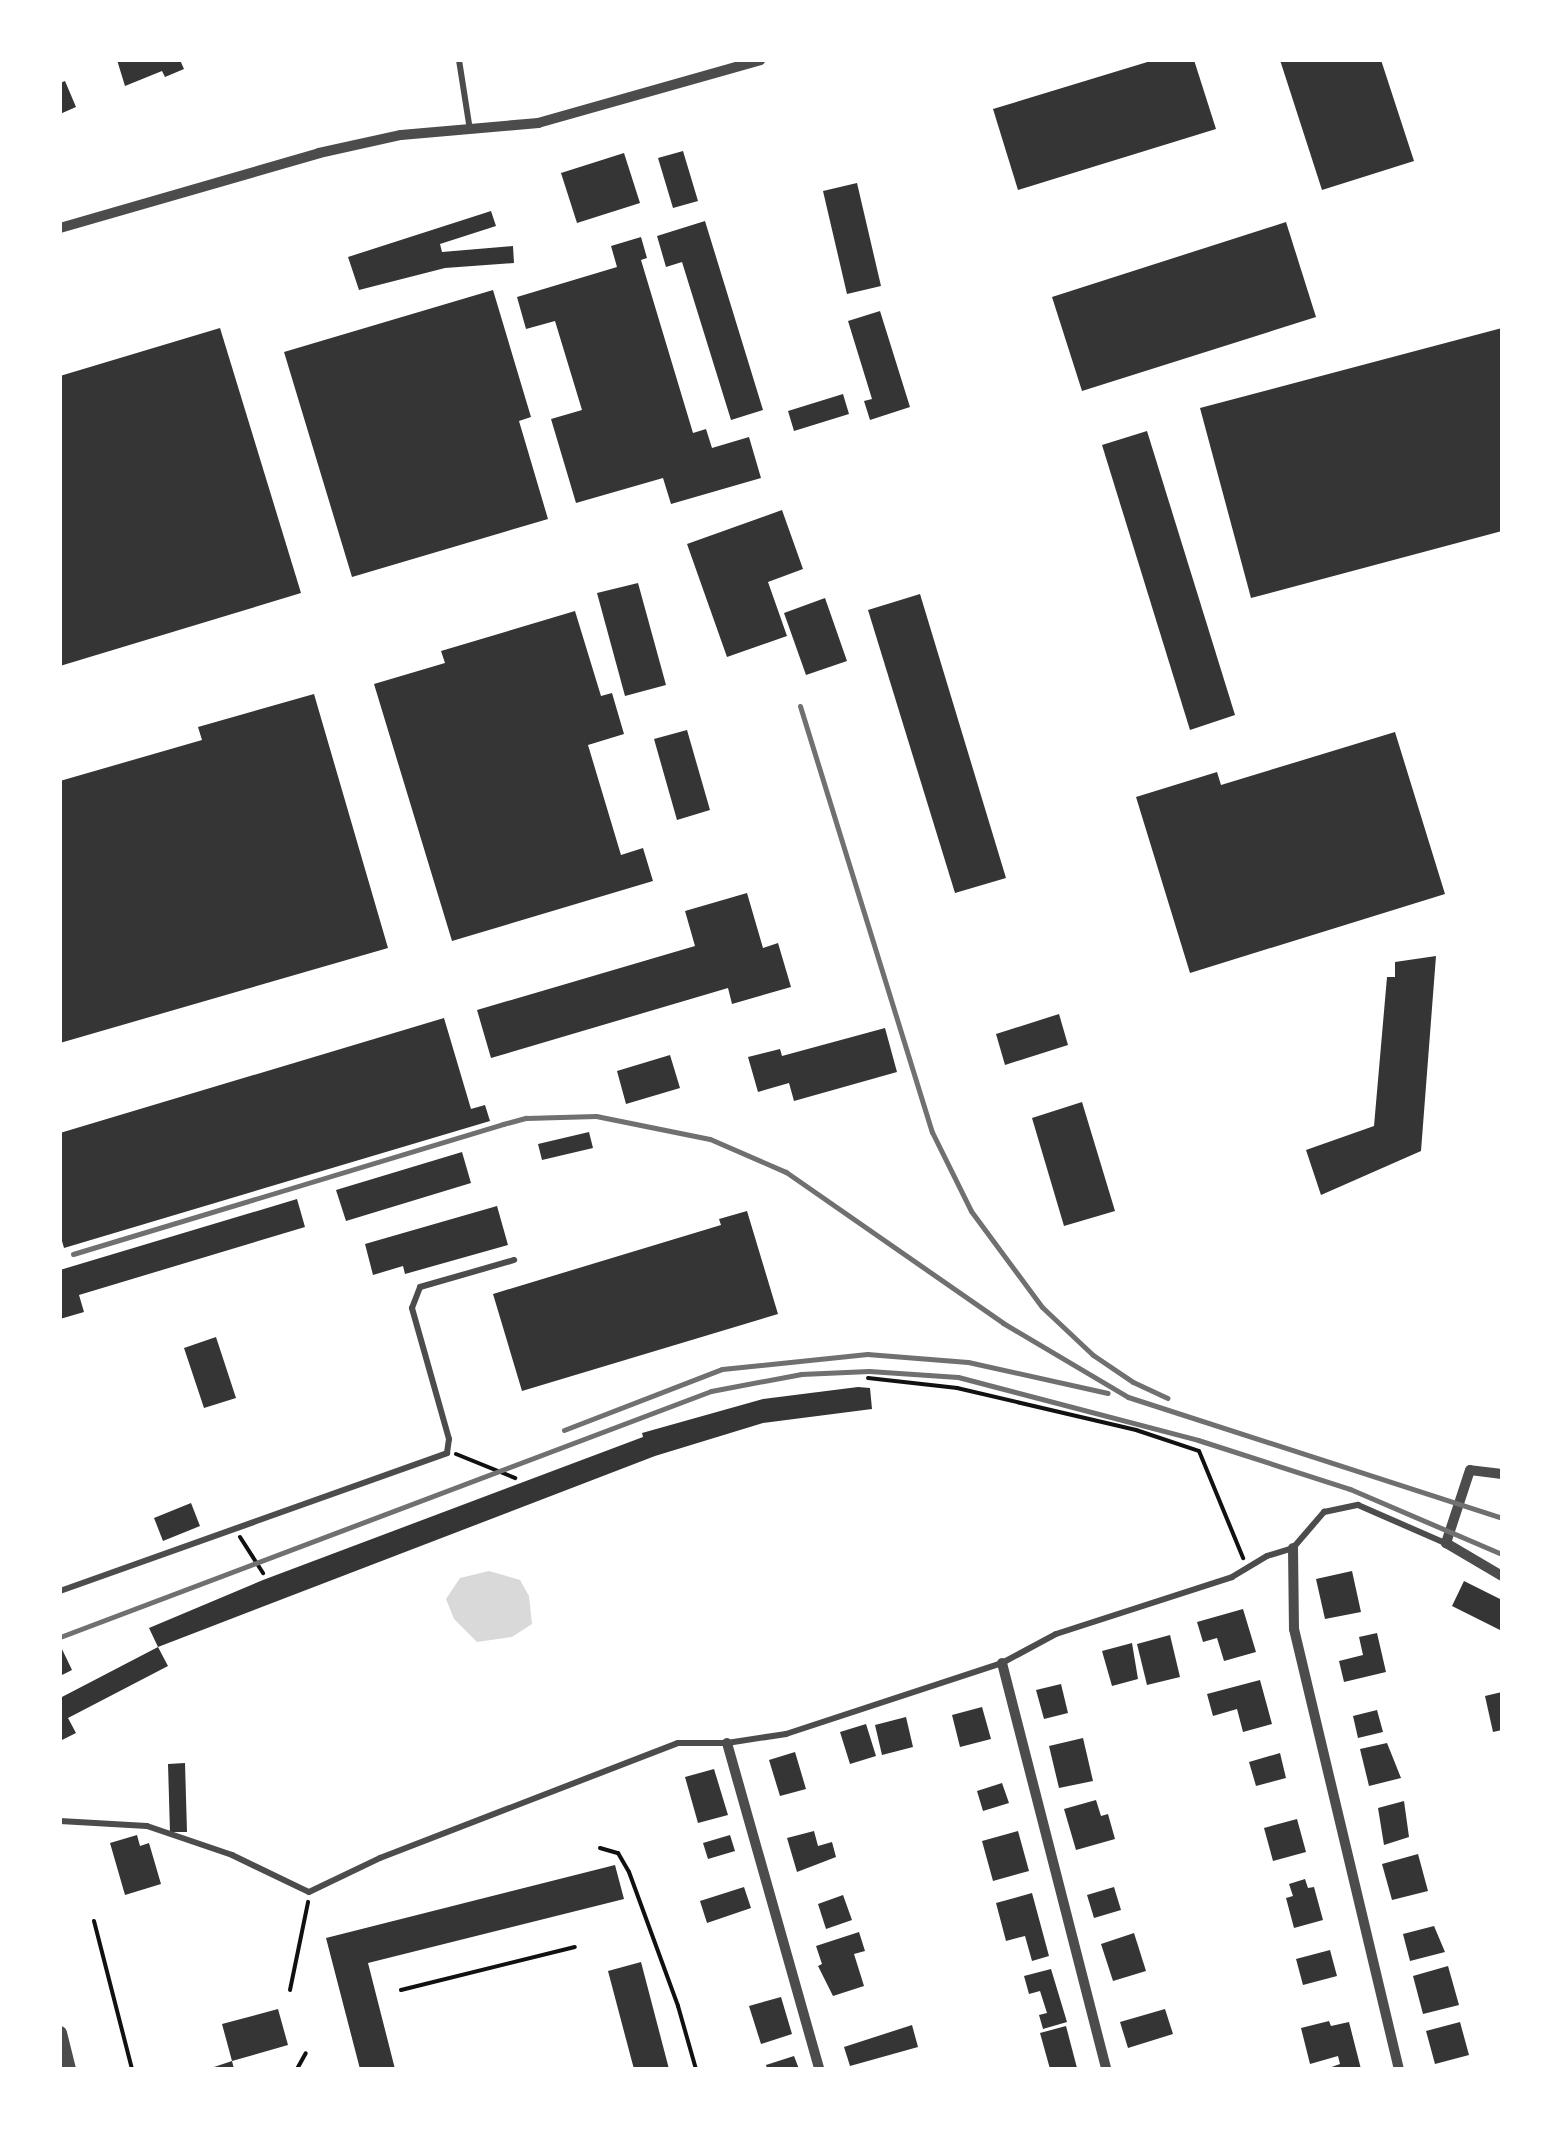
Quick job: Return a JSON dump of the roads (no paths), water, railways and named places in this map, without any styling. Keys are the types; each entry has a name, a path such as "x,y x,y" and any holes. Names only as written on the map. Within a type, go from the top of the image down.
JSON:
{"street":[{"path":"60,228 319,153 401,135 538,123 760,60"},
{"path":"1502,1474 1470,1470 1446,1543 1502,1576"},
{"path":"1293,1548 1294,1629 1400,2069"},
{"path":"1002,1662 1106,2069"},
{"path":"727,1743 819,2069"},
{"path":"61,2037 69,2069"}],"lane":[{"path":"459,60 470,130"},
{"path":"60,1591 446,1454 450,1439 412,1308 420,1287 514,1260"},
{"path":"60,1822 146,1826 232,1855 309,1892 380,1858 436,1840 678,1743 727,1743 786,1734 1002,1662 1056,1634 1247,1568 1293,1548 1324,1512 1358,1505 1446,1543"}],"railway":[{"path":"800,706 932,1132 971,1211 1042,1307 1093,1355 1133,1382 1168,1398"},
{"path":"73,1254 503,1124 526,1118 596,1116 710,1139 786,1172 1003,1323 1128,1397 1502,1518"},
{"path":"564,1430 722,1369 867,1354 968,1362 1108,1393"},
{"path":"60,1637 711,1391 801,1374 869,1371 958,1377 1198,1440 1350,1489 1502,1554"}]}
